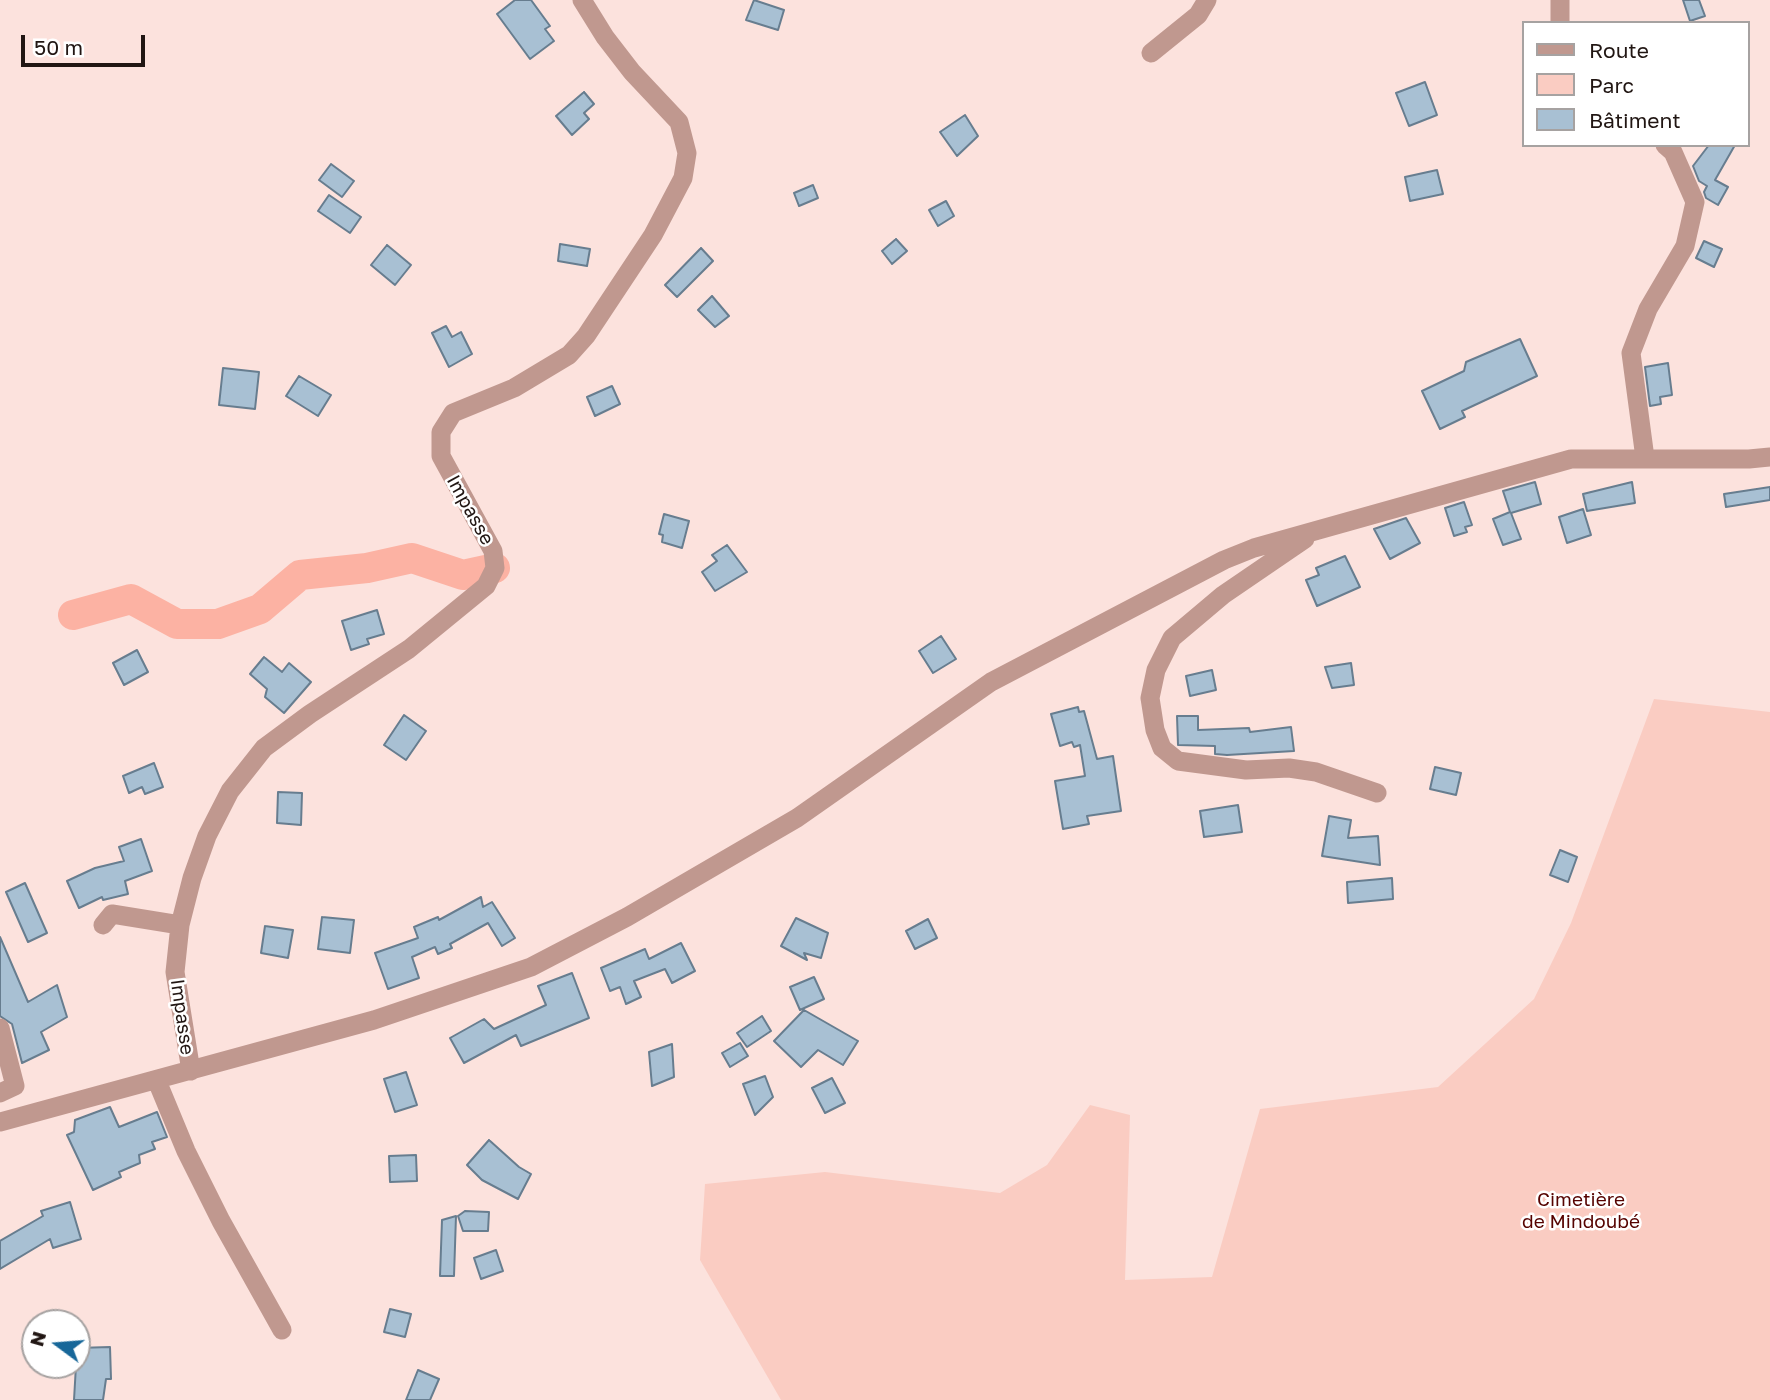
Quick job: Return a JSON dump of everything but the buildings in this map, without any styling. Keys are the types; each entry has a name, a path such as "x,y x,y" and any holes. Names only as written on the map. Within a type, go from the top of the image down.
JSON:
{"street":[{"name":"Impasse","path":"191,1071 175,972 180,925 192,878 207,836 230,791 264,748 310,714 409,649 486,586 495,568 493,551 440,456 441,432 453,413 514,388 569,355 592,328 653,235 679,188 687,153 679,122 625,63 582,0"},
{"path":"1152,52 1198,15 1208,0"},
{"path":"1560,0 1560,21"},
{"path":"1645,458 1630,353 1648,309 1685,246 1695,202 1673,152 1667,147"},
{"path":"0,1122 374,1020 531,967 628,917 797,818 991,682 1224,560 1254,548 1571,459 1770,457"},
{"path":"1317,530 1223,595 1171,638 1156,670 1150,698 1155,730 1162,748 1178,761 1246,770 1289,768 1316,772 1377,793"},
{"path":"103,925 112,914 180,925"},
{"path":"0,1028 15,1086 0,1093"},
{"path":"157,1081 186,1152 282,1330"}],"green space":[{"name":"Cimetière de Mindoubé","path":"1654,699 1770,712 1770,1400 781,1400 700,1260 705,1184 825,1172 1000,1193 1047,1165 1090,1105 1130,1115 1125,1280 1212,1277 1260,1109 1438,1087 1534,999 1571,923"}],"waterway":[{"path":"73,615 131,599 177,624 218,624 260,609 300,575 367,568 412,558 463,575 495,568"}]}
